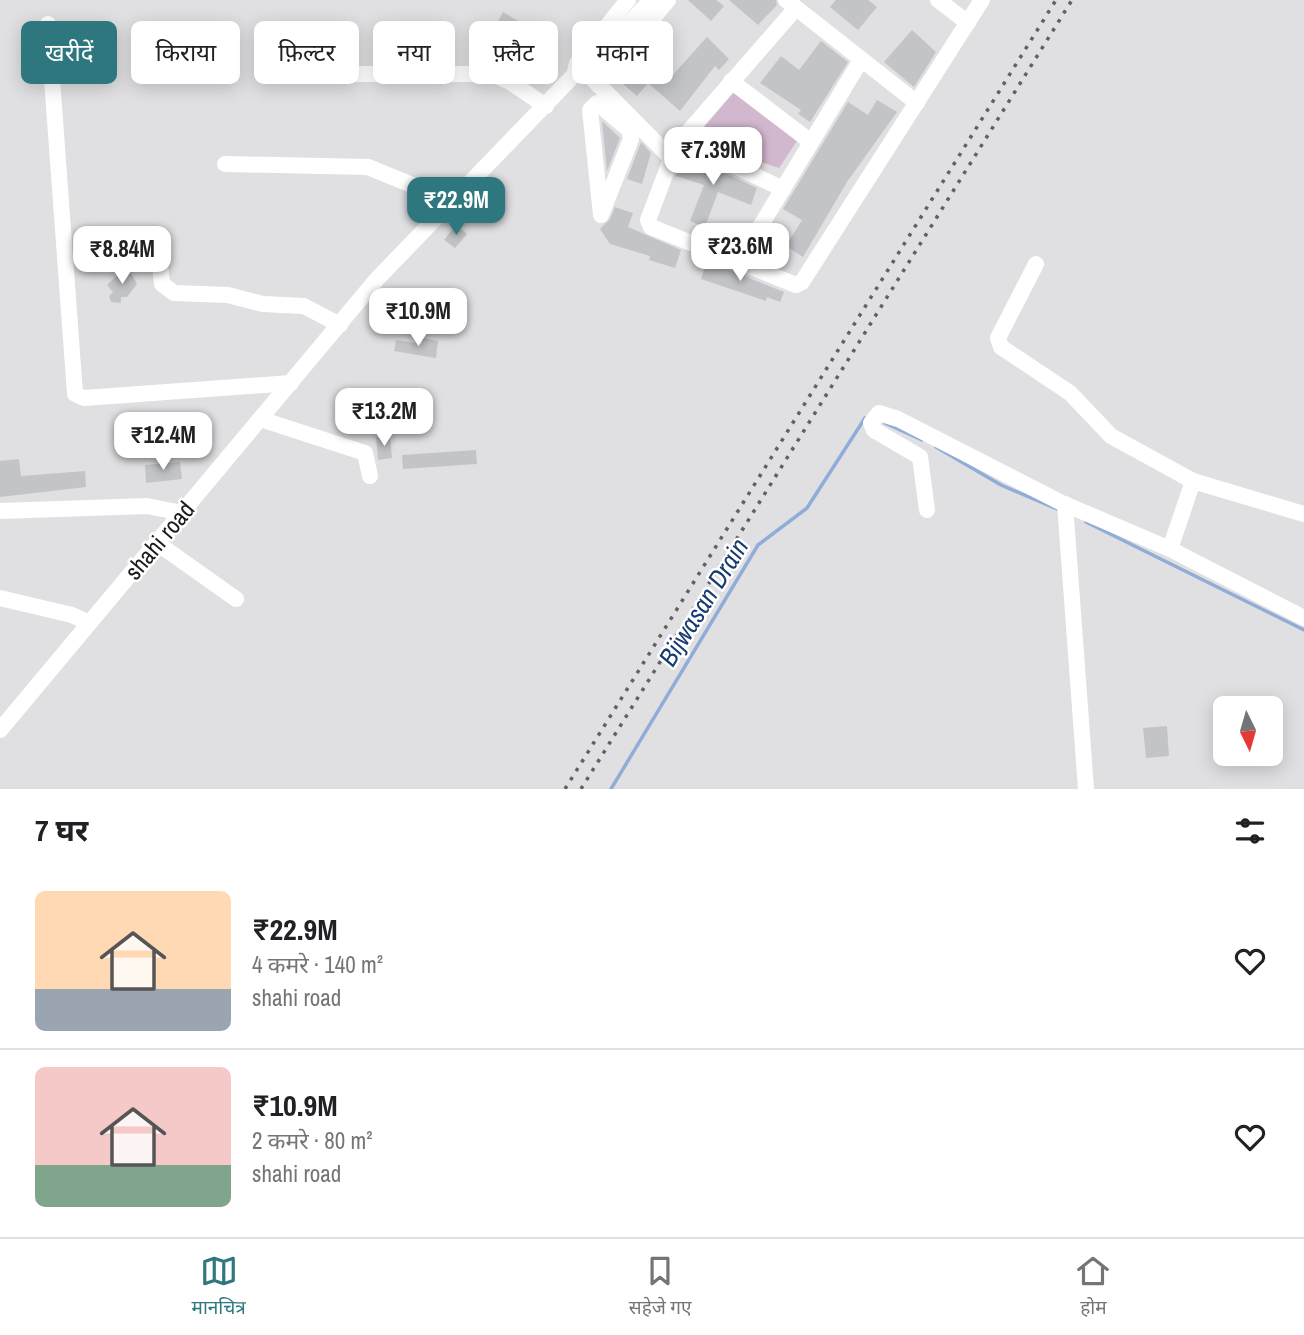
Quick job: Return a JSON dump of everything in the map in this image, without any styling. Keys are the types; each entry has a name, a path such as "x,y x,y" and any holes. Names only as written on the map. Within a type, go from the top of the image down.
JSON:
{"street":[{"path":"613,21 628,0"},
{"path":"629,21 651,0"},
{"path":"668,0 598,85 608,103 629,130 631,139 601,215 590,110 597,103 608,103 671,158"},
{"path":"938,0 968,23"},
{"path":"917,103 791,4 732,81 680,140 649,215 649,224 791,285 800,284 917,103 982,0"},
{"path":"738,262 861,60"},
{"path":"359,74 492,75 510,82 546,106"},
{"name":"shahi road","path":"0,729 377,279 572,77"},
{"path":"732,81 811,142"},
{"path":"52,84 75,394 84,398 291,383"},
{"path":"680,140 783,189"},
{"path":"225,164 368,167 452,201"},
{"path":"159,256 162,284 174,293 228,295 263,304 304,306 340,325"},
{"path":"1036,264 998,338 1001,347 1070,393 1111,436 1193,481 1304,514"},
{"path":"927,510 920,457 876,432 873,421 884,412 1065,504 1170,549 1304,618"},
{"path":"261,419 365,453 370,476"},
{"path":"1170,549 1193,481"},
{"path":"1065,504 1086,789"},
{"path":"0,511 147,506 182,513"},
{"path":"157,543 236,599"},
{"path":"0,598 72,615 89,623"}],"shaded area":[{"path":"734,92 797,141 779,168 694,139"}],"building":[{"path":"688,0 716,0 724,6 711,21"},
{"path":"729,0 776,0 777,5 758,25"},
{"path":"836,0 868,0 877,7 858,30 830,7"},
{"path":"503,12 518,21 498,21"},
{"path":"912,30 936,52 914,87 884,62"},
{"path":"707,37 729,59 719,70 715,66 680,111 649,84 673,84 673,75"},
{"path":"821,41 848,62 810,122 798,114 801,110 760,83 781,56 799,70"},
{"path":"623,84 647,84 637,96"},
{"path":"877,100 897,112 847,182 803,257 786,246 802,220 783,209 848,102 868,115"},
{"path":"602,121 620,138 607,171"},
{"path":"641,142 651,153 642,184 627,179"},
{"path":"684,154 757,188 751,205 718,192 705,227 690,221 704,185 676,176"},
{"path":"615,207 633,213 628,227 681,250 675,268 649,260 650,256 610,244 600,229 610,219"},
{"path":"456,225 467,234 455,248 444,240"},
{"path":"768,233 781,240 773,254 760,247"},
{"path":"707,261 784,292 780,302 767,297 766,301 701,279"},
{"path":"127,266 137,284 127,297 121,297 121,303 111,302 109,296 113,292 107,285"},
{"path":"423,338 438,341 436,358 394,351 396,340 422,344"},
{"path":"390,436 392,458 378,460 376,437"},
{"path":"476,450 477,464 403,469 402,455"},
{"path":"19,459 21,476 85,471 86,487 0,497 0,461"},
{"path":"180,462 182,479 146,483 145,465"},
{"path":"1167,726 1169,756 1146,758 1143,728"}],"waterway":[{"name":"Bijwasan Drain","path":"611,789 758,545 807,508 867,418"},
{"name":"Bijwasan Drain","path":"885,423 922,440"},
{"name":"Bijwasan Drain","path":"936,447 1001,485 1057,509"},
{"name":"Bijwasan Drain","path":"1086,522 1304,630"}],"railway":[{"path":"565,789 1056,0"},
{"path":"581,789 1072,0"}]}
